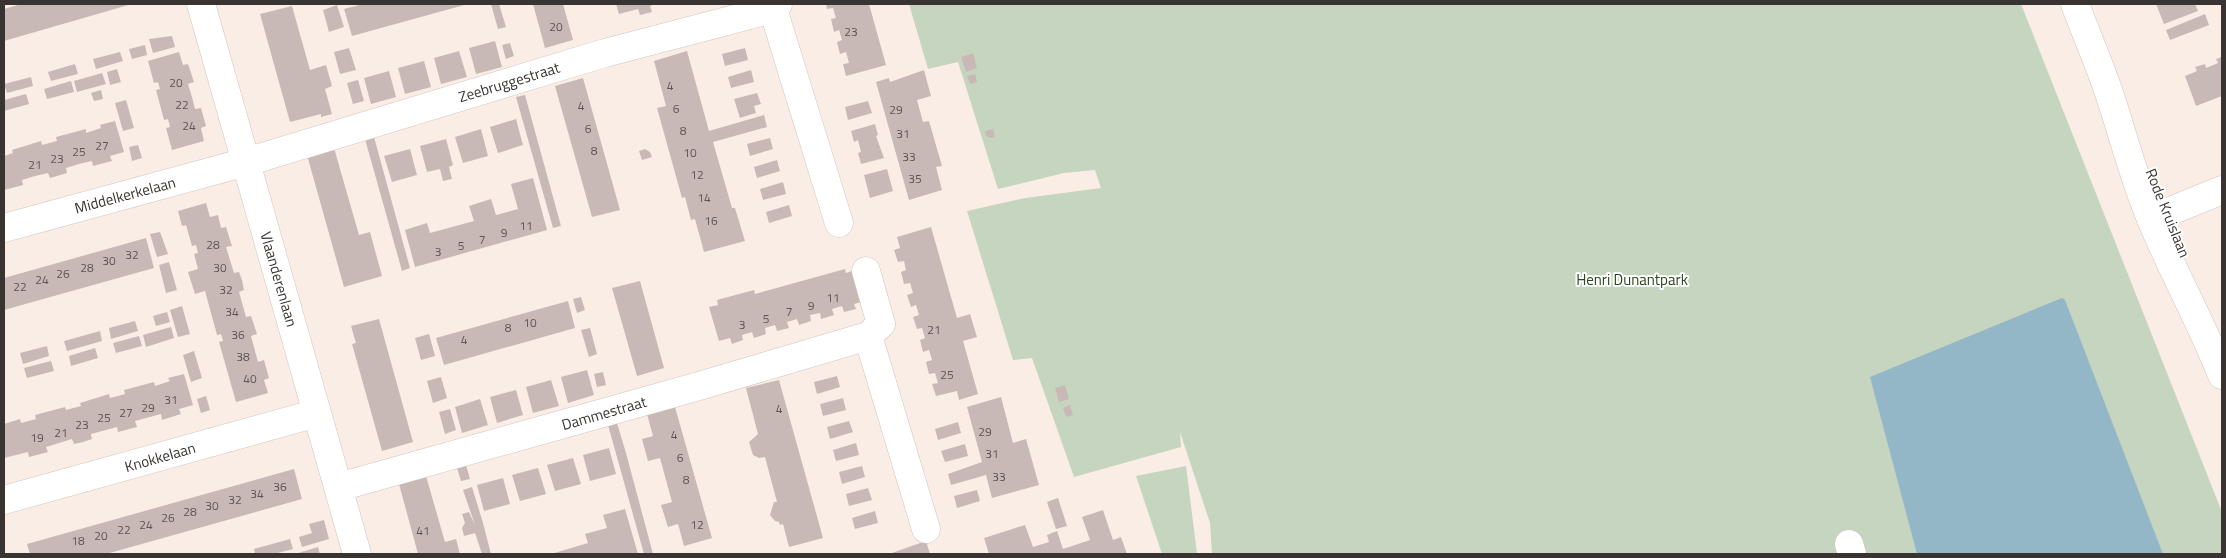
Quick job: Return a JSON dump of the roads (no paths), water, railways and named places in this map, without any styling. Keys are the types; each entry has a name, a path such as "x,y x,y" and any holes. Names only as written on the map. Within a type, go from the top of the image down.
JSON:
{"street":[{"name":"Vlaanderenlaan","path":"201,4 357,554"},
{"name":"Rode Kruislaan","path":"2074,4 2110,95 2130,165 2160,216 2174,272 2208,339 2222,375"},
{"name":"Zeebruggestraat","path":"246,162 605,53 775,6 839,223"},
{"name":"Middelkerkelaan","path":"4,228 246,162"},
{"path":"2160,216 2222,190"},
{"path":"866,271 881,324 868,336 926,529"},
{"name":"Dammestraat","path":"339,486 699,386 868,336"},
{"name":"Knokkelaan","path":"4,500 317,413"}],"water":[{"path":"2062,298 2065,300 2163,554 1917,554 1870,377"}],"park label":[{"name":"Henri Dunantpark","path":"1632,279"}]}
